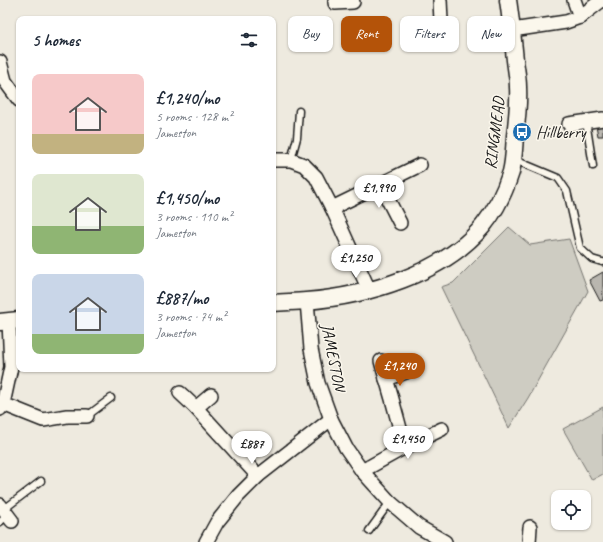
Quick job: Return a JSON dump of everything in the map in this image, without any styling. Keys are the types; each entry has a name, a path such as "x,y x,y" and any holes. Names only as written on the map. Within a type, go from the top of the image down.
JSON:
{"street":[{"path":"335,0 335,3 353,1"},
{"path":"440,0 441,16"},
{"name":"RINGMEAD","path":"508,0 510,16"},
{"path":"574,0 580,17"},
{"path":"515,30 566,22 580,17 602,0"},
{"name":"RINGMEAD","path":"276,303 307,301 343,296 396,282 414,275 451,254 484,225 498,204 510,172 513,159 517,120 518,87 514,52"},
{"path":"0,62 5,81 16,96"},
{"path":"569,124 603,119"},
{"path":"276,160 291,160 304,165 316,178 332,208 369,290"},
{"path":"332,208 420,165"},
{"path":"380,184 400,223"},
{"name":"JAMESTON","path":"307,301 311,349 318,383 331,419 346,448 362,471 390,502 419,527 445,542"},
{"path":"9,321 11,367 2,406 43,420 68,416 87,416"},
{"path":"381,360 406,447"},
{"path":"386,379 406,372"},
{"path":"180,393 196,408 258,476"},
{"path":"196,408 211,394"},
{"path":"206,542 217,522 238,496 258,476 331,419"},
{"path":"362,471 442,429"},
{"path":"528,542 530,527"}],"lane":[{"path":"291,160 296,138 299,111"},
{"path":"586,121 593,166"},
{"path":"513,159 558,178 567,191 580,248 592,259 603,262"},
{"path":"87,416 112,398"},
{"path":"5,514 41,481"},
{"path":"369,530 390,502"}],"shaded area":[{"path":"509,227 530,245 569,239 588,291 528,398 509,428 441,287 453,283"},
{"path":"603,407 603,474 592,480 563,429"}],"building":[{"path":"596,125 603,125 603,136 598,136"},
{"path":"603,272 603,300 600,301 589,280"}],"place":[{"name":"Hillberry","path":"522,132"}]}
